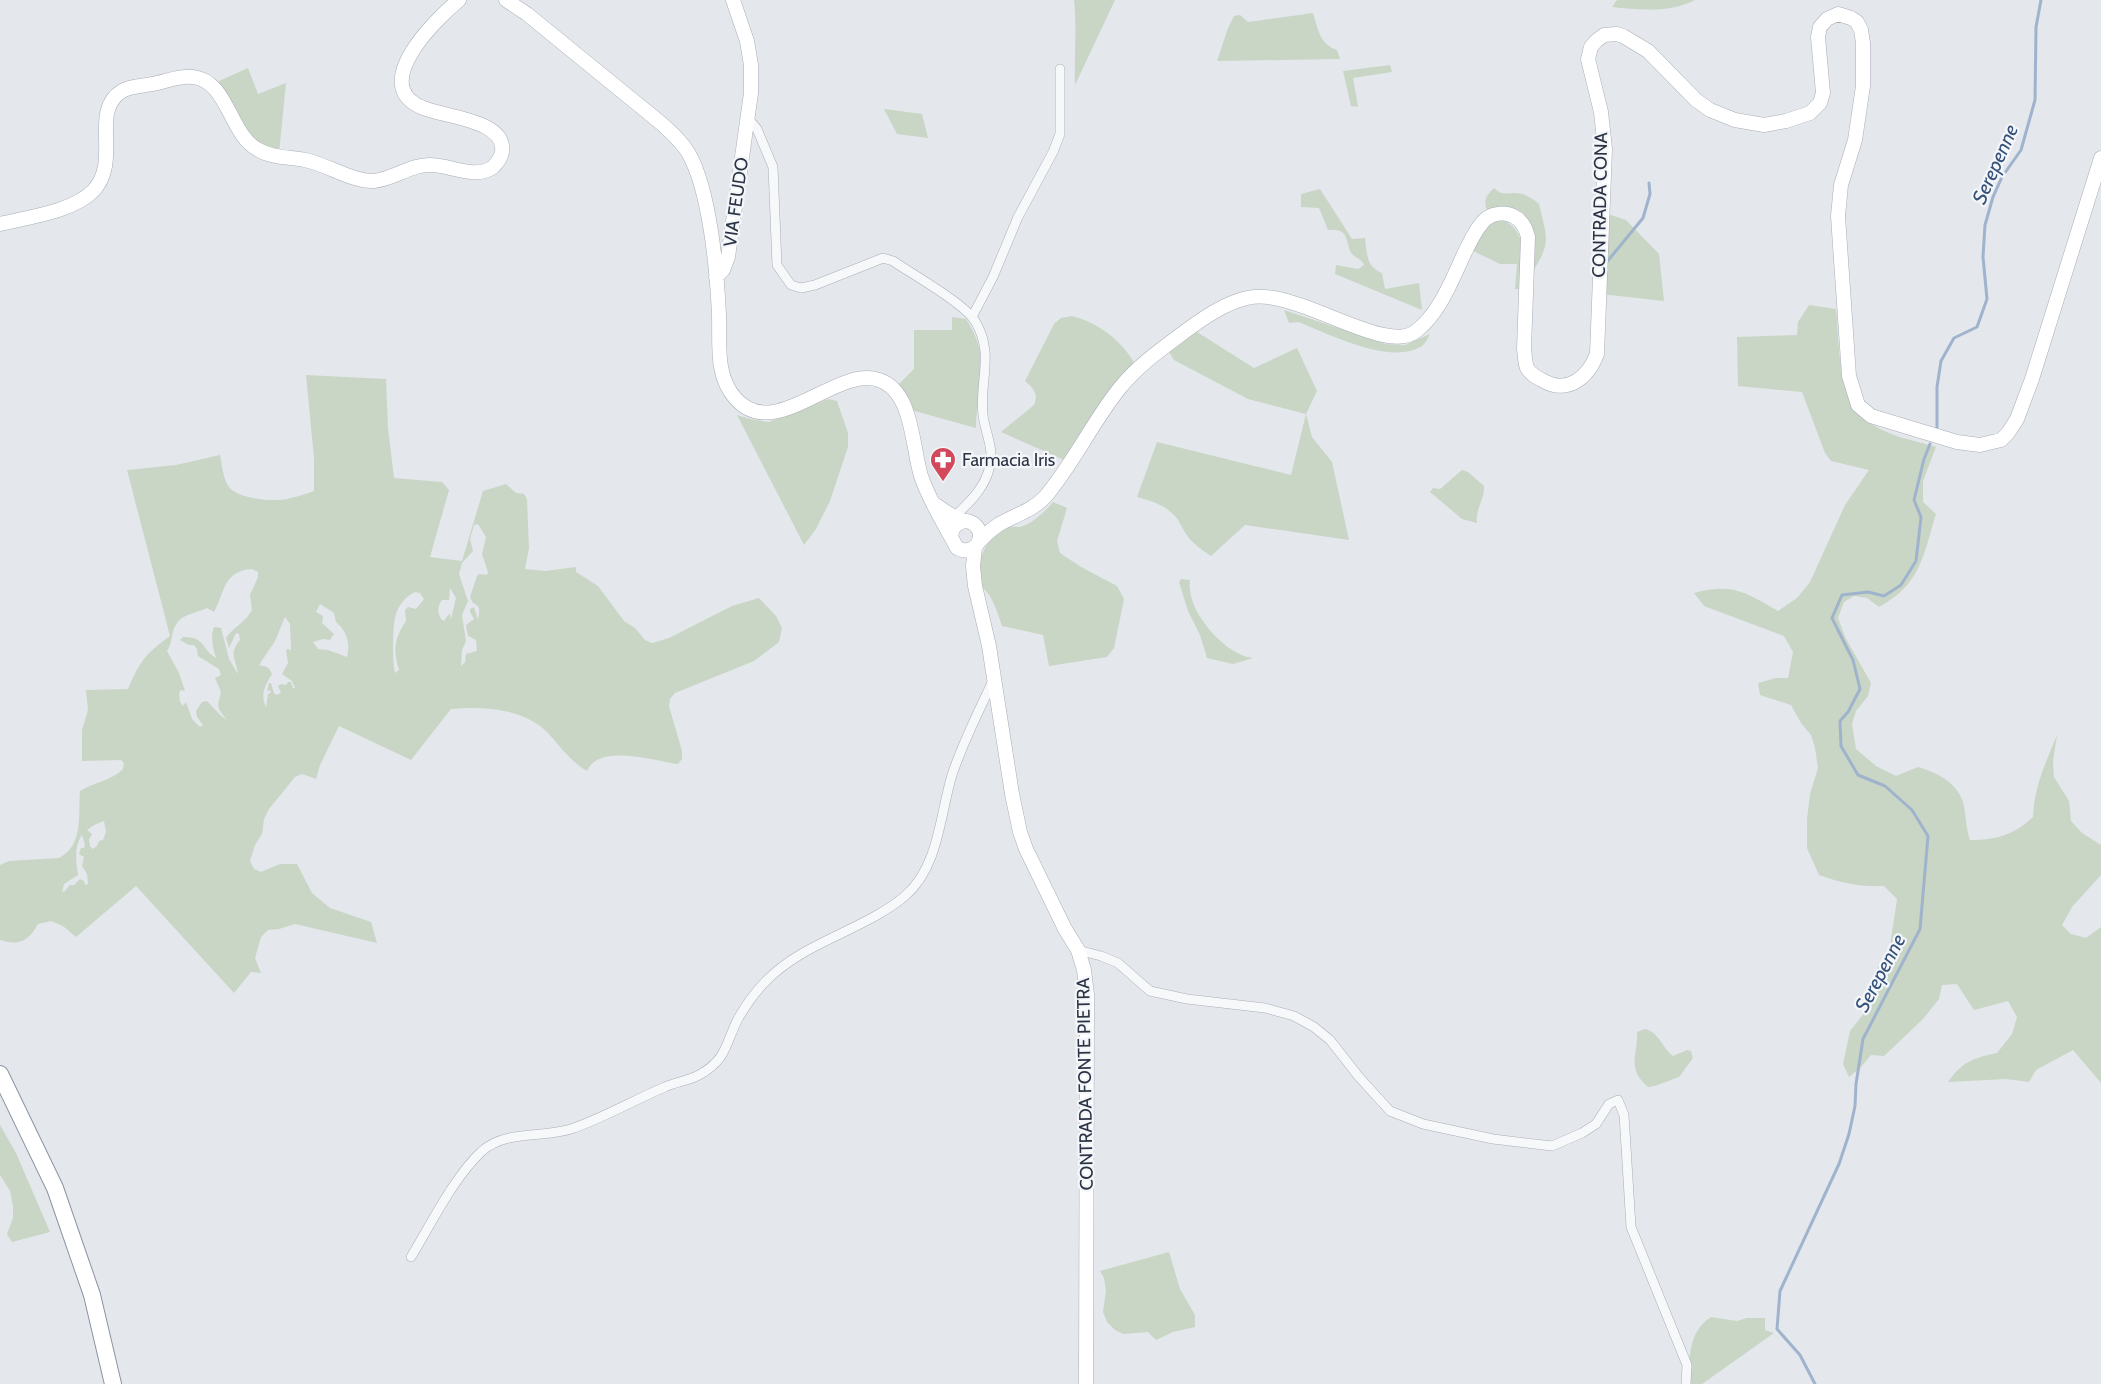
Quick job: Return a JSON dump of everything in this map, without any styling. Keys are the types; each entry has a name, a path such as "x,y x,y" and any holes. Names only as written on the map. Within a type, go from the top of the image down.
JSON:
{"highway":[{"path":"0,1074 54,1188 92,1295 113,1384"}],"main road":[{"path":"0,224 64,208 87,196 98,186 104,172 107,160 106,112 121,92 133,87 191,76 208,84 216,92 245,141 256,149 272,155 306,160 373,181 429,164 475,172 492,168 502,152 500,139 495,133 476,122 420,107 412,102 403,87 402,71 413,51 427,31 459,0"},
{"path":"506,0 527,14 653,116 679,140 689,154 700,185 711,237 716,277"},
{"name":"VIA FEUDO","path":"734,1 752,65 751,93 728,257 723,270 716,277 720,358 724,381 736,399 748,408 767,414 857,379 872,378 887,384 897,393 903,405 910,423 921,476 975,586"},
{"name":"CONTRADA CONA","path":"977,545 993,528 1038,504 1045,497 1134,372 1162,348 1203,319 1230,303 1264,296 1290,300 1366,330 1394,338 1405,338 1425,323 1434,311 1477,231 1487,218 1496,214 1511,215 1520,220 1528,237 1524,349 1527,368 1548,384 1560,386 1580,379 1591,369 1597,354 1605,149 1601,112 1588,59 1591,47 1604,35 1623,36 1648,51 1696,100 1710,110 1735,120 1764,125 1810,113 1820,103 1823,93 1818,37 1820,27 1827,19 1838,14 1857,22 1863,44 1863,86 1855,140 1841,185 1838,216 1849,376 1858,405 1870,416 1957,442 1980,445 2001,440 2017,420 2101,158"},
{"path":"931,499 941,509 965,521 980,533 973,566 975,586"},
{"name":"CONTRADA CONA","path":"965,521 1011,519"},
{"path":"965,521 953,528 954,542 966,550 977,545"},
{"name":"CONTRADA FONTE PIETRA","path":"975,586 989,646 1020,832 1065,929 1078,950 1084,970 1087,995 1086,1384"}],"street":[{"path":"972,317 993,277 1018,217 1053,152 1060,134 1060,69"},
{"path":"748,117 757,129 773,168 777,265 791,285 801,288 815,285 884,258 893,261 972,317 983,337 987,357 982,404 991,464 985,482 974,499 965,521"},
{"path":"411,1257 447,1197 483,1150 501,1141 524,1135 572,1129 668,1086 698,1076 719,1061 738,1018 764,983 781,966 884,910 906,895 921,876 930,859 953,773 971,727 994,679"},
{"path":"1078,950 1118,963 1150,992 1187,999 1265,1008 1294,1016 1314,1027 1330,1040 1390,1111 1423,1124 1493,1139 1552,1146 1596,1124 1609,1104 1618,1100 1624,1115 1632,1227 1687,1365 1686,1384"}],"green space":[{"path":"1074,0 1115,0 1075,85 1075,21"},
{"path":"1617,0 1695,0 1676,7 1644,10 1612,7"},
{"path":"1313,13 1320,36 1337,50 1340,59 1217,61 1234,16 1240,15 1248,22"},
{"path":"1390,65 1392,72 1353,78 1358,107 1351,106 1343,71"},
{"path":"248,68 258,94 286,83 279,154 262,150 229,106 219,81"},
{"path":"884,109 922,114 928,138 897,134"},
{"path":"1494,188 1502,193 1523,194 1539,204 1546,240 1542,254 1531,274 1533,244 1511,210 1499,207 1489,210 1486,208 1487,197"},
{"path":"1320,189 1352,239 1365,238 1368,259 1373,267 1382,273 1385,289 1419,283 1422,310 1335,274 1336,265 1358,269 1364,265 1350,251 1341,231 1328,230 1319,208 1301,207 1301,194"},
{"path":"1608,214 1626,220 1659,254 1664,301 1601,294"},
{"path":"1502,220 1511,225 1521,240 1520,289 1515,289 1517,264 1500,264 1471,250 1487,227"},
{"path":"1809,305 1836,309 1842,374 1853,404 1862,416 1889,433 1936,447 1923,481 1923,502 1936,514 1923,556 1912,579 1904,589 1879,607 1867,598 1854,596 1844,602 1838,618 1845,637 1871,683 1868,696 1856,711 1852,724 1856,749 1876,766 1896,776 1918,767 1947,780 1958,791 1961,798 1970,840 1979,840 2012,832 2033,817 2038,785 2057,735 2053,761 2054,777 2069,801 2071,821 2082,833 2101,845 2101,875 2072,907 2062,925 2071,934 2086,938 2101,927 2101,1083 2073,1050 2036,1070 2029,1082 2006,1079 1948,1082 1969,1062 1997,1053 2012,1034 2017,1017 2008,1001 1974,1010 1957,984 1942,985 1939,999 1923,1019 1884,1056 1871,1055 1849,1077 1843,1064 1850,1031 1865,1012 1872,992 1874,973 1889,952 1897,899 1884,886 1851,884 1819,875 1807,848 1810,794 1818,768 1811,735 1791,705 1760,695 1758,683 1776,678 1788,678 1793,652 1784,636 1704,606 1694,593 1729,589 1747,594 1778,611 1797,598 1810,582 1845,505 1869,470 1831,461 1825,453 1802,392 1738,386 1737,337 1797,335 1798,322"},
{"path":"1284,310 1386,344 1405,345 1430,334 1422,346 1409,351 1377,350 1343,340 1298,322 1289,323"},
{"path":"1072,316 1091,323 1116,340 1135,364 1120,377 1064,460 1001,432 1034,405 1035,394 1025,381 1054,324 1061,318"},
{"path":"952,317 966,319 981,354 982,376 976,428 911,410 898,385 914,369 914,330 952,330"},
{"path":"1197,332 1254,368 1297,348 1317,391 1306,414 1248,399 1174,360 1169,352"},
{"path":"306,375 386,379 388,428 394,478 442,482 449,490 430,557 462,561 483,491 506,484 516,493 524,494 527,499 529,548 525,569 545,571 576,567 576,572 598,586 624,621 635,628 645,640 652,643 669,638 732,606 759,598 776,616 782,628 779,642 754,661 675,693 670,699 669,706 682,751 682,759 678,764 615,756 593,763 587,771 570,758 537,724 502,710 451,709 411,760 339,726 320,765 316,779 302,774 295,777 269,809 264,819 262,834 255,845 250,861 254,869 261,872 280,864 297,864 312,893 330,908 371,922 377,943 295,924 268,930 261,937 255,958 261,973 251,972 234,993 136,886 76,937 63,926 51,921 38,924 31,935 23,941 0,940 0,865 9,861 59,858 67,852 73,845 78,829 80,791 123,769 124,763 121,760 82,761 82,730 88,710 86,690 128,689 144,659 170,636 127,470 176,465 220,455 225,480 234,491 256,499 281,500 314,491 314,458","holes":["478,524 486,537 482,554 488,572 487,575 477,576 470,597 479,608 478,620 474,607 470,609 474,619 466,625 468,636 476,640 477,651 466,654 465,662 461,666 462,650 466,641 462,615 468,601 459,574 462,563 473,551 470,539 474,525","252,569 258,572 250,595 252,610 226,638 229,648 236,633 239,634 240,640 234,649 238,674 229,659 221,628 214,627 212,635 216,658 196,639 183,637 180,640 194,645 198,656 219,669 221,675 215,678 221,692 218,707 227,720 207,701 202,702 196,711 203,725 200,727 192,719 186,702 183,706 180,702 179,693 181,690 185,691 179,673 167,651 178,622 186,616 207,608 214,612 226,584 235,574","450,588 456,598 451,619 450,614 444,621 438,610 442,600 449,600","415,592 420,593 424,599 416,609 408,607 405,610 406,621 399,633 396,645 399,670 395,673 393,663 394,622 402,602","320,604 334,613 336,622 345,633 348,642 347,657 318,649 313,642 323,639 330,640 334,634 322,623 323,616 316,612","285,617 290,624 291,650 286,650 288,663 282,674 292,681 295,688 291,682 286,685 281,684 278,686 281,693 276,695 269,683 267,691 270,690 271,693 268,694 266,707 263,694 272,674 268,668 259,665 275,641","104,821 106,832 103,840 99,841 93,849 89,840 92,834 87,830","82,835 85,845 79,854 84,857 82,866 87,874 88,884 85,885 80,879 62,892 64,884 78,875 77,849"]},
{"path":"828,399 837,401 848,433 848,447 830,501 816,529 804,545 737,415 769,422"},
{"path":"1306,414 1312,437 1332,462 1349,540 1245,525 1211,556 1191,540 1167,509 1137,497 1157,442 1291,475"},
{"path":"1462,470 1468,472 1484,486 1477,513 1477,523 1462,519 1430,492 1433,488 1440,489"},
{"path":"1053,502 1067,508 1057,541 1060,553 1117,586 1124,599 1114,648 1107,657 1049,666 1043,635 1002,626 992,600 982,587 980,562 993,538 1003,529 1021,527 1031,522"},
{"path":"1181,579 1190,580 1190,592 1200,617 1219,640 1230,649 1253,658 1233,664 1207,658 1200,635 1188,611 1179,582"},
{"path":"1645,1029 1658,1037 1673,1056 1687,1050 1691,1051 1693,1058 1679,1077 1648,1087 1641,1080 1635,1068 1637,1032"},
{"path":"0,1125 16,1153 50,1232 12,1242 7,1234 13,1218 13,1206 10,1191 0,1175"},
{"path":"1169,1252 1180,1289 1195,1315 1195,1327 1173,1332 1156,1340 1148,1332 1123,1334 1115,1330 1107,1322 1103,1312 1106,1291 1104,1278 1100,1271"},
{"path":"1711,1317 1737,1321 1747,1318 1765,1318 1765,1330 1774,1333 1702,1384 1688,1384 1691,1347 1694,1338 1703,1323"}],"waterway":[{"name":"Serepenne","path":"1937,428 1937,387 1941,361 1954,338 1977,327 1987,299 1983,257 1985,225 1993,197 2002,177 2021,150 2035,100 2036,27 2041,0"},
{"path":"1606,263 1643,218 1650,194 1649,183"},
{"name":"Serepenne","path":"1815,1384 1800,1355 1777,1329 1780,1291 1839,1164 1849,1134 1855,1106 1863,1039 1920,929 1928,836 1912,810 1885,786 1858,775 1841,746 1840,721 1848,712 1860,689 1853,660 1832,618 1842,595 1868,592 1884,596 1901,585 1916,561 1921,517 1914,500 1930,444"}],"place":[{"name":"Farmacia Iris","path":"943,483"}]}
